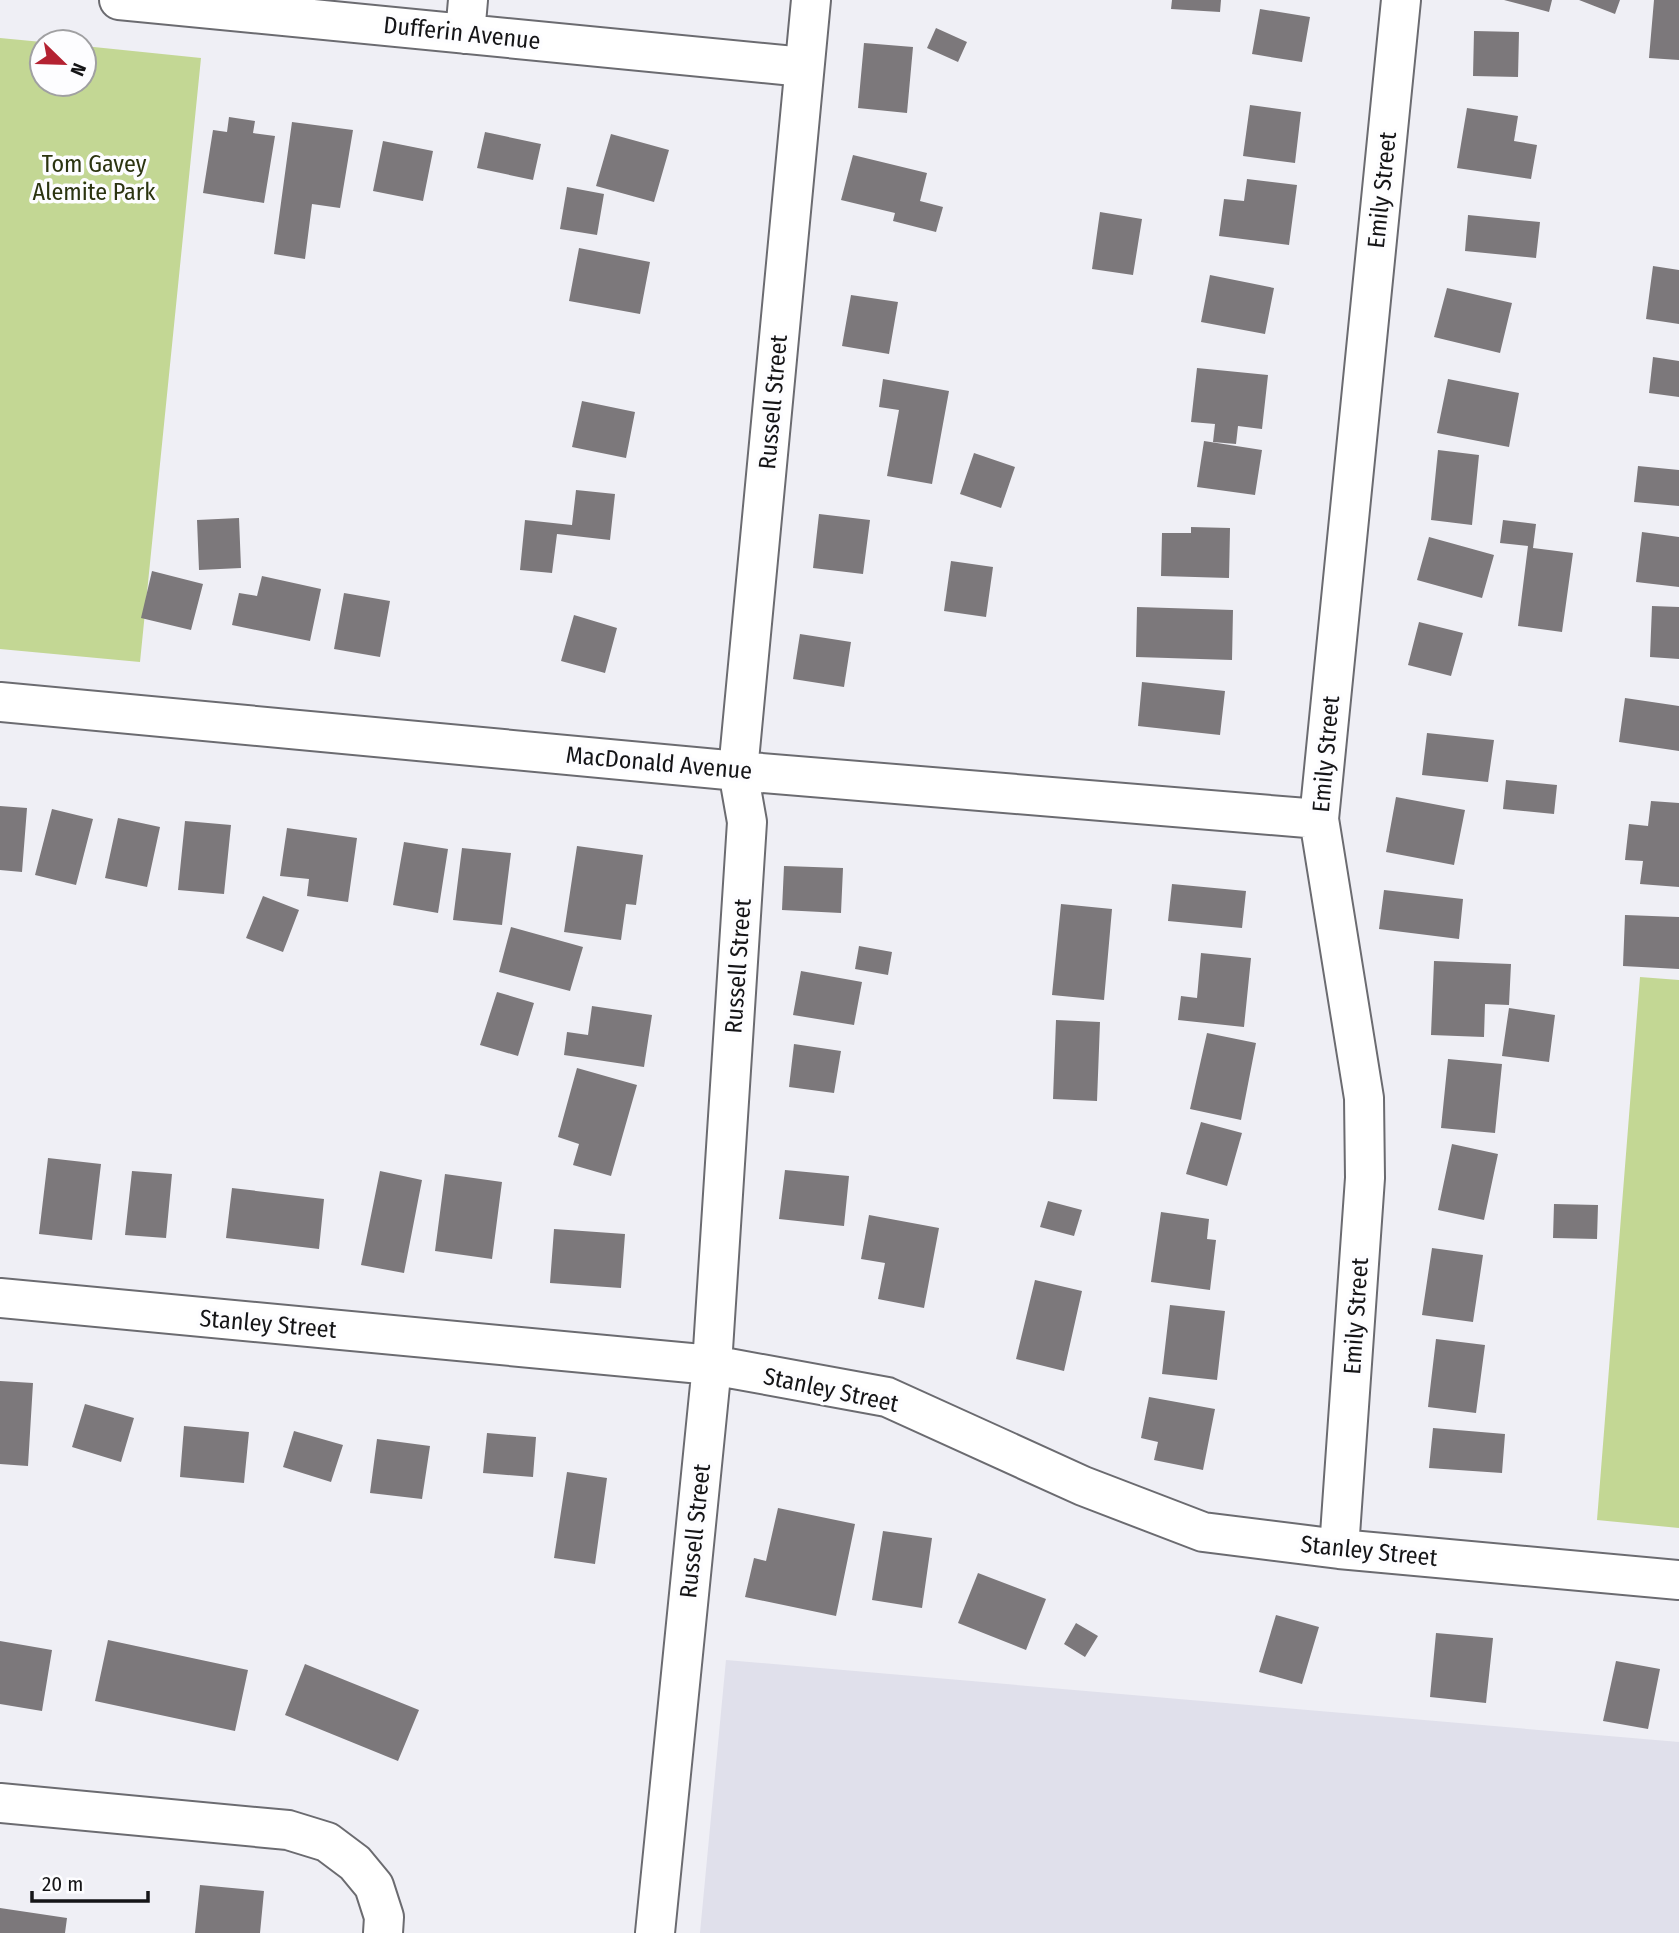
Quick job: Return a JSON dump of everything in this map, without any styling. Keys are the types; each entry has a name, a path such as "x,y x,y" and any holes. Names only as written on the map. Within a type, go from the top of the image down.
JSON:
{"street":[{"name":"Dufferin Avenue","path":"119,0 466,17 804,67"},
{"name":"Russell Street","path":"655,1933 712,1366 747,822 738,771 811,0"},
{"name":"Emily Street","path":"1339,1549 1366,1178 1364,1098 1319,819 1401,0"},
{"name":"MacDonald Avenue","path":"0,702 738,771 1319,819"},
{"name":"Stanley Street","path":"0,1298 712,1366 887,1397 1083,1486 1203,1532 1339,1549 1679,1580"},
{"path":"0,1803 288,1830 327,1842 355,1863 374,1885 384,1917 383,1933"}],"shaded area":[{"path":"726,1660 1679,1742 1679,1933 700,1933"}],"green space":[{"name":"Tom Gavey Alemite Park","path":"0,38 28,41 28,98 98,98 98,47 201,58 140,662 0,649"},
{"path":"1640,977 1679,980 1679,1528 1597,1520"}],"building":[{"path":"1172,0 1221,0 1220,12 1171,9"},
{"path":"1504,0 1552,0 1549,12"},
{"path":"1579,0 1620,0 1615,14"},
{"path":"1654,0 1679,0 1679,60 1649,58"},
{"path":"1260,9 1310,17 1302,62 1252,54"},
{"path":"936,28 967,42 958,62 927,48"},
{"path":"1474,31 1519,32 1518,77 1473,76"},
{"path":"864,43 913,47 907,113 858,108"},
{"path":"1250,105 1301,112 1295,163 1243,156"},
{"path":"1467,108 1518,116 1514,141 1537,145 1531,179 1457,168"},
{"path":"229,117 255,121 253,133 275,136 264,203 203,193 213,130 227,132"},
{"path":"292,122 353,130 340,208 312,204 305,259 274,254"},
{"path":"485,132 541,144 533,180 477,168"},
{"path":"611,134 669,150 654,202 596,186"},
{"path":"383,141 433,151 423,201 373,191"},
{"path":"853,155 927,173 920,201 943,207 936,232 893,221 895,213 841,200"},
{"path":"1247,179 1297,185 1289,245 1219,236 1224,199 1244,201"},
{"path":"567,187 604,194 597,235 560,229"},
{"path":"1100,212 1142,219 1133,275 1092,269"},
{"path":"1468,215 1540,222 1536,258 1465,251"},
{"path":"579,248 650,262 640,314 569,301"},
{"path":"1653,266 1679,270 1679,324 1646,319"},
{"path":"1210,275 1274,288 1265,334 1201,322"},
{"path":"1447,288 1512,303 1500,353 1434,337"},
{"path":"851,295 898,302 889,354 842,346"},
{"path":"1653,357 1679,361 1679,397 1649,393"},
{"path":"1197,368 1268,375 1262,429 1238,426 1236,444 1213,442 1215,424 1191,422"},
{"path":"883,379 949,391 932,484 887,476 899,410 879,407"},
{"path":"1448,379 1519,393 1509,447 1437,433"},
{"path":"582,401 635,412 626,458 572,447"},
{"path":"1204,441 1262,450 1255,495 1197,487"},
{"path":"1438,450 1479,455 1472,525 1431,520"},
{"path":"974,453 1015,467 1001,508 960,494"},
{"path":"1638,466 1679,470 1679,506 1634,502"},
{"path":"576,490 615,494 610,540 557,534 552,573 520,570 525,520 572,525"},
{"path":"819,514 870,520 863,574 813,568"},
{"path":"239,518 241,568 199,570 197,520"},
{"path":"1503,520 1536,524 1533,548 1573,553 1562,632 1518,626 1528,546 1500,543"},
{"path":"1191,527 1230,528 1229,578 1161,576 1162,533 1191,533"},
{"path":"1642,532 1679,537 1679,587 1636,582"},
{"path":"1429,537 1494,555 1482,598 1417,580"},
{"path":"951,561 993,567 986,617 944,611"},
{"path":"152,571 203,584 191,630 141,618"},
{"path":"262,576 321,589 310,641 232,625 239,593 257,596"},
{"path":"344,593 390,601 380,657 334,649"},
{"path":"1652,606 1679,607 1679,659 1650,657"},
{"path":"1137,607 1233,610 1232,660 1136,657"},
{"path":"574,615 617,628 605,673 561,661"},
{"path":"1419,622 1463,633 1451,676 1408,665"},
{"path":"800,634 851,642 844,687 793,679"},
{"path":"1142,682 1225,691 1220,735 1138,726"},
{"path":"1625,698 1679,706 1679,751 1619,742"},
{"path":"1427,733 1494,740 1488,782 1422,775"},
{"path":"1506,780 1557,785 1554,814 1503,809"},
{"path":"1396,797 1465,810 1454,865 1386,852"},
{"path":"1651,801 1679,803 1679,887 1640,884 1643,861 1625,860 1629,824 1648,826"},
{"path":"0,806 27,808 22,872 0,870"},
{"path":"52,809 93,819 76,885 35,875"},
{"path":"118,818 160,827 147,887 105,878"},
{"path":"185,821 231,825 224,894 178,890"},
{"path":"287,828 357,838 348,902 307,896 309,879 280,876"},
{"path":"404,842 448,849 438,913 393,905"},
{"path":"577,846 643,855 636,905 626,904 621,940 564,932"},
{"path":"462,848 511,853 502,925 453,920"},
{"path":"784,866 843,868 841,913 782,910"},
{"path":"1172,884 1246,891 1242,928 1168,921"},
{"path":"1384,890 1463,899 1459,939 1379,929"},
{"path":"263,896 299,910 283,952 246,938"},
{"path":"1061,904 1112,909 1104,1000 1052,995"},
{"path":"1625,915 1679,917 1679,969 1623,966"},
{"path":"511,927 583,947 570,991 499,972"},
{"path":"859,946 892,952 888,975 855,969"},
{"path":"1201,953 1251,958 1244,1027 1178,1020 1181,996 1197,998"},
{"path":"1434,961 1511,964 1509,1005 1485,1004 1484,1037 1431,1035"},
{"path":"801,971 862,982 854,1025 793,1015"},
{"path":"497,992 534,1003 518,1056 480,1045"},
{"path":"592,1006 652,1015 644,1067 564,1055 567,1032 588,1035"},
{"path":"1509,1008 1555,1015 1549,1062 1502,1056"},
{"path":"1056,1020 1100,1022 1097,1101 1053,1099"},
{"path":"1207,1033 1256,1043 1241,1120 1190,1109"},
{"path":"794,1044 841,1051 834,1093 789,1087"},
{"path":"1448,1059 1502,1064 1495,1133 1441,1128"},
{"path":"577,1068 637,1085 611,1176 573,1165 579,1144 558,1137"},
{"path":"1201,1122 1242,1133 1227,1186 1186,1174"},
{"path":"1452,1144 1498,1154 1484,1220 1438,1210"},
{"path":"48,1158 101,1164 92,1240 39,1234"},
{"path":"785,1170 849,1176 844,1226 779,1219"},
{"path":"132,1171 172,1174 166,1238 125,1235"},
{"path":"380,1171 422,1180 404,1273 361,1265"},
{"path":"445,1174 502,1182 492,1259 435,1251"},
{"path":"232,1188 324,1199 319,1249 226,1238"},
{"path":"1048,1201 1082,1210 1074,1236 1040,1227"},
{"path":"1554,1204 1598,1205 1597,1239 1553,1238"},
{"path":"1161,1212 1209,1219 1207,1239 1216,1240 1210,1290 1151,1282"},
{"path":"869,1215 939,1228 924,1308 878,1299 885,1263 861,1259"},
{"path":"554,1229 625,1234 621,1288 550,1283"},
{"path":"1432,1248 1483,1255 1473,1322 1422,1315"},
{"path":"1035,1280 1082,1291 1064,1371 1016,1359"},
{"path":"1170,1305 1225,1311 1217,1380 1162,1374"},
{"path":"1436,1339 1485,1345 1476,1413 1428,1407"},
{"path":"0,1381 33,1383 28,1466 0,1464"},
{"path":"1149,1397 1215,1409 1203,1470 1154,1460 1158,1442 1141,1438"},
{"path":"85,1404 134,1418 121,1462 72,1447"},
{"path":"184,1426 249,1432 244,1483 180,1477"},
{"path":"1433,1428 1505,1434 1502,1473 1429,1468"},
{"path":"294,1431 343,1445 331,1482 283,1467"},
{"path":"487,1433 536,1437 533,1477 483,1473"},
{"path":"377,1439 430,1446 422,1499 370,1493"},
{"path":"567,1472 607,1478 595,1564 554,1558"},
{"path":"778,1508 855,1524 836,1616 745,1597 754,1558 766,1561"},
{"path":"883,1531 932,1538 922,1608 872,1600"},
{"path":"978,1573 1046,1599 1026,1650 958,1623"},
{"path":"1276,1615 1319,1627 1302,1684 1259,1672"},
{"path":"1076,1623 1098,1636 1085,1657 1064,1644"},
{"path":"1436,1633 1493,1638 1486,1703 1430,1697"},
{"path":"108,1640 248,1670 235,1731 95,1701"},
{"path":"0,1641 52,1650 42,1711 0,1704"},
{"path":"1616,1661 1660,1669 1648,1729 1603,1721"},
{"path":"305,1664 419,1710 398,1761 285,1715"},
{"path":"200,1885 264,1891 260,1933 195,1933"},
{"path":"0,1908 67,1918 65,1933 0,1933"}]}
